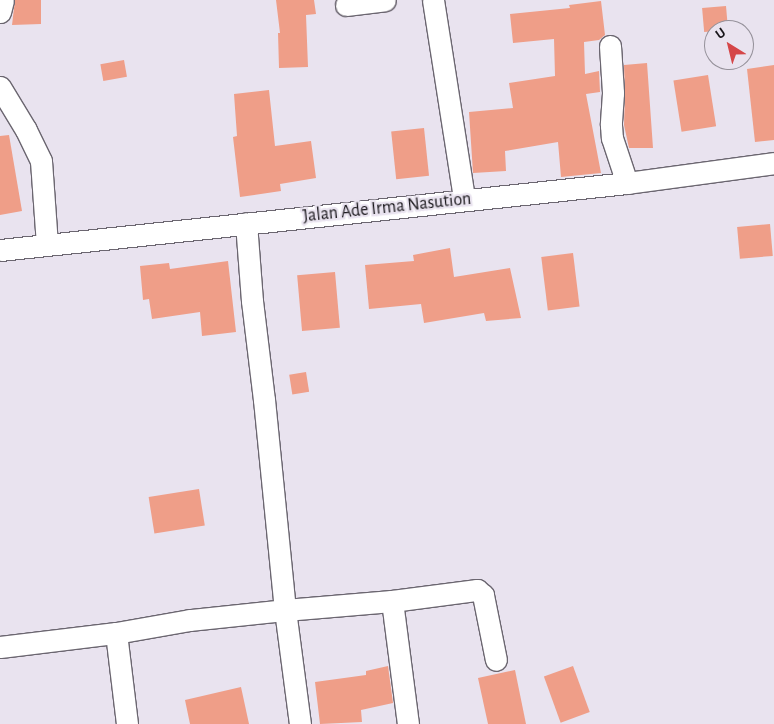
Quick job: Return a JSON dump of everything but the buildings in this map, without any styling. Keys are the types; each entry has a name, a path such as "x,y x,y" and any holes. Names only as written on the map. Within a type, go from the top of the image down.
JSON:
{"street":[{"path":"346,5 385,0"},
{"path":"433,0 464,199"},
{"path":"610,46 613,93 612,138 628,182"},
{"path":"0,87 26,130 41,161 47,245"},
{"name":"Jalan Ade Irma Nasution","path":"0,250 628,182 774,163"},
{"path":"246,223 252,301 285,610 300,724"},
{"path":"0,647 116,633 190,620 392,601 477,590 483,595 496,660"},
{"path":"392,601 408,724"},
{"path":"116,633 127,724"}]}
